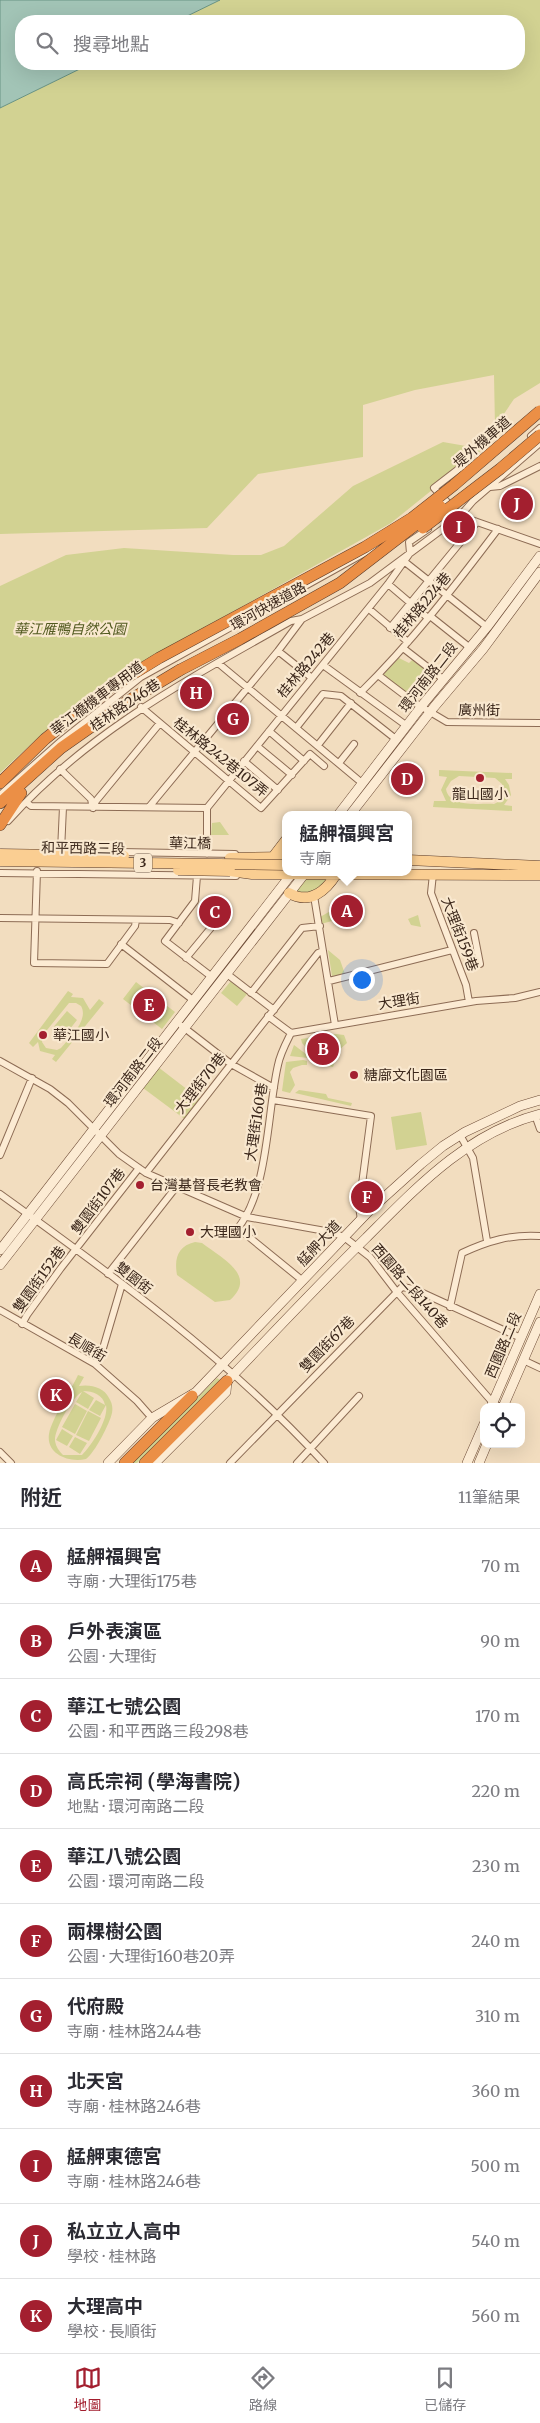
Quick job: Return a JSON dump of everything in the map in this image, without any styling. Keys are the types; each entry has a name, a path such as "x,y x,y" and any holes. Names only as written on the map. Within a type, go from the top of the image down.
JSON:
{"highway":[{"name":"環河快速道路","path":"3,779 62,724 113,686 158,658 365,547 412,518 454,485 540,409"},
{"name":"環河快速道路","path":"0,804 61,748 88,731 125,703 180,670 240,640 340,582 444,502 540,420"},
{"path":"340,582 372,564 440,516 540,435"},
{"path":"0,826 23,798 88,731"},
{"path":"0,814 23,798"},
{"path":"151,1460 230,1378"},
{"name":"艋舺大道","path":"125,1463 192,1396"}],"main road":[{"path":"273,857 282,845"},
{"name":"華江橋","path":"0,854 230,858"},
{"name":"和平西路三段","path":"230,858 282,858"},
{"name":"和平西路三段","path":"412,860 486,862 540,866"},
{"name":"和平西路三段","path":"0,861 282,865"},
{"name":"和平西路三段","path":"412,868 434,871 486,862"},
{"name":"華江橋","path":"0,867 230,871"},
{"name":"和平西路三段","path":"230,871 252,874 282,873"},
{"name":"和平西路三段","path":"412,872 540,875"},
{"path":"290,893 301,897 314,896 327,888 336,876"}],"street":[{"name":"堤外機車道","path":"450,506 439,494 540,409"},
{"path":"540,428 450,506 460,516 540,544"},
{"name":"桂林路246巷","path":"0,830 23,798 102,735 141,708 290,621 302,619 370,583 460,516 540,443"},
{"path":"489,488 500,486 540,466"},
{"name":"桂林路242巷","path":"207,808 405,562 410,553 409,542 440,522 450,506"},
{"name":"華江橋機車專用道","path":"0,795 25,772 141,677 379,546 431,511 450,506"},
{"path":"390,628 477,522"},
{"name":"桂林路224巷","path":"360,693 403,648 447,596 498,529"},
{"name":"環河南路二段","path":"341,811 443,679 487,627 540,556"},
{"path":"405,562 487,627"},
{"name":"環河南路二段","path":"353,811 430,712 483,649 540,572"},
{"path":"388,584 411,604 470,647"},
{"path":"369,609 408,642"},
{"path":"149,807 278,651 302,619"},
{"path":"403,648 443,679"},
{"path":"278,651 312,678"},
{"path":"218,663 362,783"},
{"path":"323,665 407,726"},
{"name":"廣州街","path":"378,675 447,722 540,723"},
{"path":"296,728 323,694 341,696 397,740"},
{"path":"318,745 351,702"},
{"name":"桂林路242巷107弄","path":"141,708 262,808 304,761"},
{"path":"93,808 96,800 160,724"},
{"path":"269,731 304,761 310,754 324,766"},
{"path":"339,763 354,744"},
{"path":"257,746 292,775"},
{"path":"244,761 278,790"},
{"path":"60,769 91,799 93,808"},
{"path":"23,798 31,806 207,808 208,854"},
{"path":"61,850 63,806"},
{"name":"和平西路三段","path":"0,849 241,854 251,857"},
{"name":"大理街159巷","path":"434,871 431,894 466,985 469,1002"},
{"path":"35,872 34,963 107,964 135,926 136,920"},
{"name":"和平西路三段","path":"0,873 35,872 197,876 242,876 252,874"},
{"path":"197,876 196,899 165,941 212,977"},
{"name":"環河南路二段","path":"0,1250 176,1021 291,876"},
{"name":"環河南路二段","path":"0,1265 303,876"},
{"path":"314,896 335,1025"},
{"path":"186,958 224,912"},
{"path":"0,918 170,920 179,923"},
{"path":"251,993 302,928 320,926"},
{"path":"474,933 480,964"},
{"path":"121,944 193,1000"},
{"path":"329,981 452,950"},
{"name":"大理街70巷","path":"146,1173 318,953 324,951"},
{"path":"227,974 274,1010"},
{"name":"大理街","path":"291,1033 469,1002 515,998 540,992"},
{"path":"268,1016 291,1033"},
{"path":"176,1021 231,1064 274,1088"},
{"name":"大理街160巷","path":"291,1033 278,1064 269,1133 247,1217 238,1228 303,1281"},
{"name":"西園路二段140巷","path":"0,1061 32,1078 68,1103 119,1154 146,1173 247,1217 331,1232 344,1237 370,1257 396,1291 494,1403"},
{"path":"0,1155 32,1078"},
{"path":"273,1100 371,1116 359,1207 361,1220"},
{"name":"艋舺大道","path":"192,1396 223,1366 344,1237 421,1164 460,1135 520,1106 540,1100"},
{"path":"324,1463 276,1413 230,1378 411,1192 465,1147 538,1114 540,1129"},
{"path":"460,1135 465,1147 473,1158 487,1241"},
{"name":"雙園街107巷","path":"76,1249 139,1168"},
{"path":"108,1274 176,1186"},
{"name":"雙園街","path":"0,1194 76,1249 212,1354 223,1366 230,1378"},
{"path":"450,1307 462,1253 487,1241 521,1234 540,1236"},
{"name":"雙園街152巷","path":"22,1324 76,1249"},
{"path":"95,1364 101,1354 122,1284"},
{"path":"396,1291 402,1287 414,1290 521,1338"},
{"name":"雙園街67巷","path":"230,1463 276,1413 396,1291"},
{"name":"西園路二段","path":"498,1403 521,1338 536,1312 539,1297"},
{"name":"長順街","path":"0,1310 95,1364 137,1401 152,1418"},
{"name":"西園路二段","path":"499,1403 523,1360 540,1322"},
{"path":"523,1360 540,1368"},
{"path":"108,1463 152,1418 192,1396"},
{"path":"297,1463 359,1396"},
{"path":"467,1463 480,1433"},
{"path":"479,1463 485,1448"},
{"path":"0,1452 11,1463"}],"green space":[{"path":"220,0 540,0 540,383 514,399 495,427 494,375 415,390 363,405 363,457 258,474 207,528 0,534 0,108 78,70 525,70 525,15 189,15"},
{"name":"華江雁鴨自然公園","path":"443,442 483,449 391,523 177,643 56,721 0,773 0,586 66,555 124,548 261,555 284,546 353,486"},
{"path":"399,658 409,663 412,660 427,670 406,693 383,675"},
{"path":"439,770 512,773 512,779 505,779 509,785 511,795 504,805 512,806 512,811 433,807 434,801 446,801 441,790 447,777 439,776","holes":["459,776 495,778 502,784 504,794 494,804 459,802 448,795 446,789 451,781"]},
{"path":"220,822 229,835 211,835 212,823"},
{"path":"307,878 326,878 328,881 323,888 304,896 297,891"},
{"path":"203,903 229,904 217,918 200,906"},
{"path":"336,908 343,918 321,924 320,917"},
{"path":"418,915 421,927 411,925 408,919"},
{"path":"328,950 340,960 345,974 332,976"},
{"path":"231,981 247,994 237,1006 221,993"},
{"path":"136,982 175,1012 162,1029 123,999"},
{"path":"68,991 73,994 71,997 83,998 90,1010 99,999 104,1003 56,1062 52,1059 55,1055 40,1051 38,1042 33,1047 29,1043","holes":["69,1003 76,1003 81,1006 83,1011 81,1023 61,1048 57,1050 46,1048 42,1042 43,1035"]},
{"path":"67,1011 77,1020 62,1039 51,1030"},
{"path":"336,1034 344,1035 347,1043 338,1051 333,1067 322,1065 302,1043 301,1039"},
{"path":"294,1045 306,1054 308,1058 290,1056"},
{"path":"307,1061 307,1065 293,1068 290,1072 295,1085 290,1093 282,1091 286,1062"},
{"path":"158,1067 201,1100 186,1120 143,1088"},
{"path":"299,1090 326,1094 328,1098 352,1103 351,1106 295,1093"},
{"path":"421,1112 427,1145 396,1150 391,1117"},
{"path":"366,1185 368,1188 381,1188 363,1203"},
{"path":"195,1242 202,1243 234,1268 240,1283 238,1291 230,1300 215,1302 177,1275 176,1263 178,1254 185,1246"},
{"path":"78,1375 84,1377 79,1386 92,1386 107,1394 111,1402 112,1413 105,1431 89,1456 86,1459 72,1460 55,1452 49,1441 49,1434 54,1420","holes":["83,1391 100,1396 105,1405 96,1400 89,1410 100,1416 106,1405 105,1417 95,1438 82,1455 63,1455 55,1443 57,1429 73,1400 82,1392 76,1402 88,1409 94,1398"]},
{"path":"217,1378 220,1380 137,1463 132,1463"},
{"path":"75,1404 87,1411 75,1434 62,1427"},
{"path":"88,1411 101,1418 89,1441 76,1435"},
{"path":"62,1429 73,1436 67,1446 56,1440"},
{"path":"75,1437 87,1443 80,1454 69,1447"}],"shaded area":[{"path":"0,0 220,0 189,15 15,15 15,70 78,70 0,108"}],"place":[{"name":"私立立人高中","path":"517,504"},
{"name":"艋舺東德宮","path":"459,527"},
{"name":"北天宮","path":"196,693"},
{"name":"代府殿","path":"233,719"},
{"name":"龍山國小","path":"480,778"},
{"name":"高氏宗祠 (學海書院)","path":"407,779"},
{"name":"艋舺福興宮","path":"347,911"},
{"name":"華江七號公園","path":"215,912"},
{"name":"華江八號公園","path":"149,1005"},
{"name":"華江國小","path":"43,1035"},
{"name":"戶外表演區","path":"323,1049"},
{"name":"糖廍文化園區","path":"354,1075"},
{"name":"台灣基督長老教會","path":"140,1185"},
{"name":"兩棵樹公園","path":"367,1197"},
{"name":"大理國小","path":"190,1232"},
{"name":"大理高中","path":"56,1395"}]}
